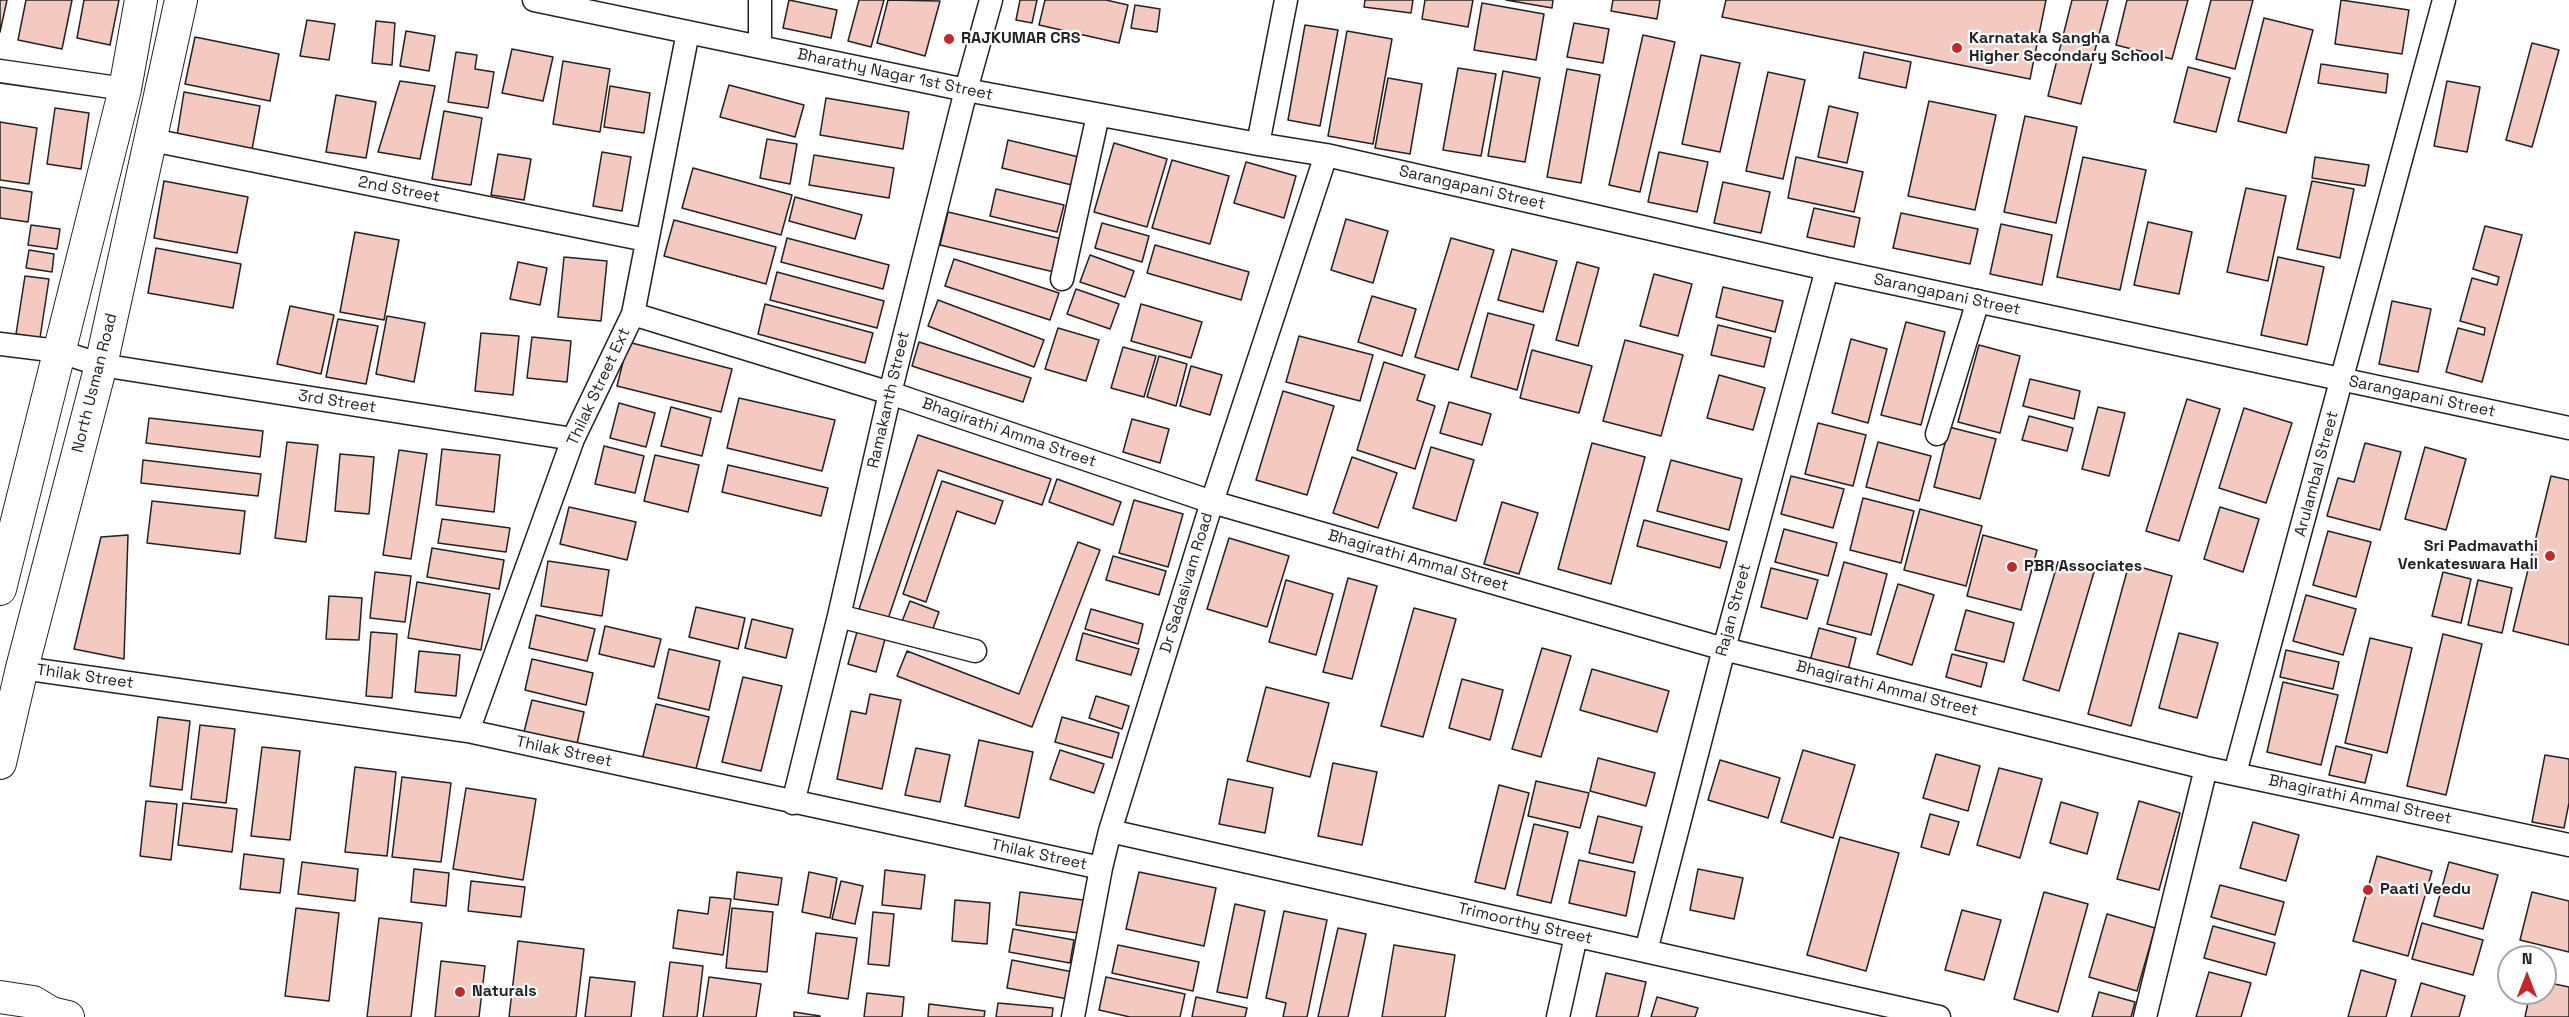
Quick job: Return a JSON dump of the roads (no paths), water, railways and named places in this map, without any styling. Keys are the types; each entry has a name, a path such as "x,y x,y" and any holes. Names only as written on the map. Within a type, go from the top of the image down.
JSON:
{"main road":[{"path":"0,589 125,89 141,0"},
{"name":"North Usman Road","path":"0,763 22,668 101,365 181,0"},
{"path":"0,997 33,1002 54,1016"}],"street":[{"name":"Bharathy Nagar 1st Street","path":"534,0 571,4 688,32 966,90 1258,144"},
{"path":"760,0 760,47"},
{"name":"Ramakanth Street","path":"793,803 890,393 966,90 991,0"},
{"path":"1258,144 1286,0"},
{"name":"Arulambal Street","path":"2235,773 2444,0"},
{"name":"Thilak Street Ext","path":"468,731 573,439 633,314 688,32"},
{"path":"0,71 125,89"},
{"path":"1062,279 1098,115"},
{"name":"2nd Street","path":"152,140 646,240"},
{"name":"Sarangapani Street","path":"1258,144 1326,154 1827,269 2569,428"},
{"name":"Dr Sadasivam Road","path":"1073,1017 1110,831 1212,502 1326,154"},
{"name":"Rajan Street","path":"1646,951 1724,649 1827,269"},
{"path":"1937,434 1978,301"},
{"name":"Bhagirathi Amma Street","path":"633,314 890,393 1212,502"},
{"name":"3rd Street","path":"0,344 58,351 101,365 573,439"},
{"name":"Bhagirathi Ammal Street","path":"1212,502 1724,649 2206,768 2569,845"},
{"path":"839,616 975,651"},
{"name":"Thilak Street","path":"22,668 468,731 1101,868"},
{"path":"2145,1017 2206,768"},
{"name":"Trimoorthy Street","path":"1110,831 1939,1017"},
{"path":"1558,1017 1576,936"}],"place":[{"name":"RAJKUMAR CRS","path":"949,39"},
{"name":"Karnataka Sangha Higher Secondary School","path":"1957,48"},
{"name":"Sri Padmavathi Venkateswara Hall","path":"2550,556"},
{"name":"PBR Associates","path":"2012,567"},
{"name":"Paati Veedu","path":"2368,890"},
{"name":"Naturals","path":"460,992"}]}
